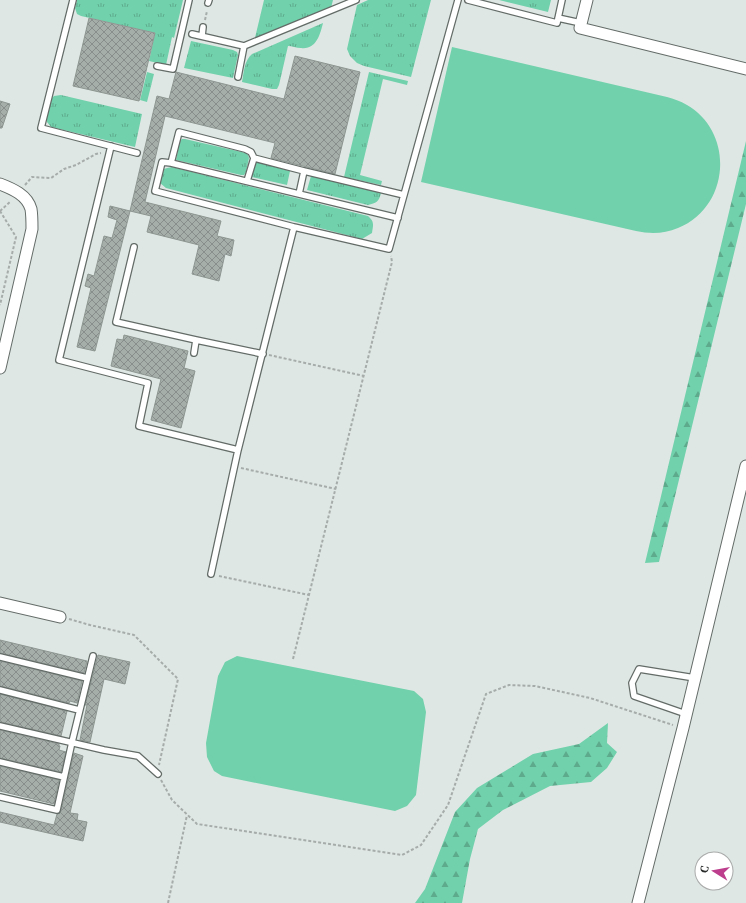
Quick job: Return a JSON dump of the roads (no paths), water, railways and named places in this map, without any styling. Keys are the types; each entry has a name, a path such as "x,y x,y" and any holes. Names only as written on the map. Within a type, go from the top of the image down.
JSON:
{"street":[{"path":"587,0 580,28 746,69"},
{"path":"0,184 16,191 27,199 31,209 32,229 0,368"},
{"path":"638,903 683,728 746,466"},
{"path":"0,603 60,617"}],"lane":[{"path":"72,0 41,128 111,148 137,153"},
{"path":"157,66 173,69 189,0"},
{"path":"341,7 343,0"},
{"path":"192,34 244,46 356,0"},
{"path":"398,218 248,181 162,162 155,191 389,250 398,218 404,195 458,0"},
{"path":"468,0 557,23 562,0"},
{"path":"558,18 581,24"},
{"path":"202,36 203,27"},
{"path":"238,76 244,46"},
{"path":"171,163 179,132 245,149 251,152 254,158 248,181"},
{"path":"111,148 58,360 148,384 139,426 238,450"},
{"path":"254,158 404,195"},
{"path":"299,194 304,171"},
{"path":"211,574 238,450 294,227"},
{"path":"134,247 116,322 263,354"},
{"path":"194,353 196,340"},
{"path":"0,797 57,810 79,710 93,656"},
{"path":"0,657 87,678"},
{"path":"686,714 634,696 632,683 639,669 695,678"},
{"path":"0,690 79,710"},
{"path":"0,726 104,750 138,756 158,774"},
{"path":"0,762 64,777"}]}
